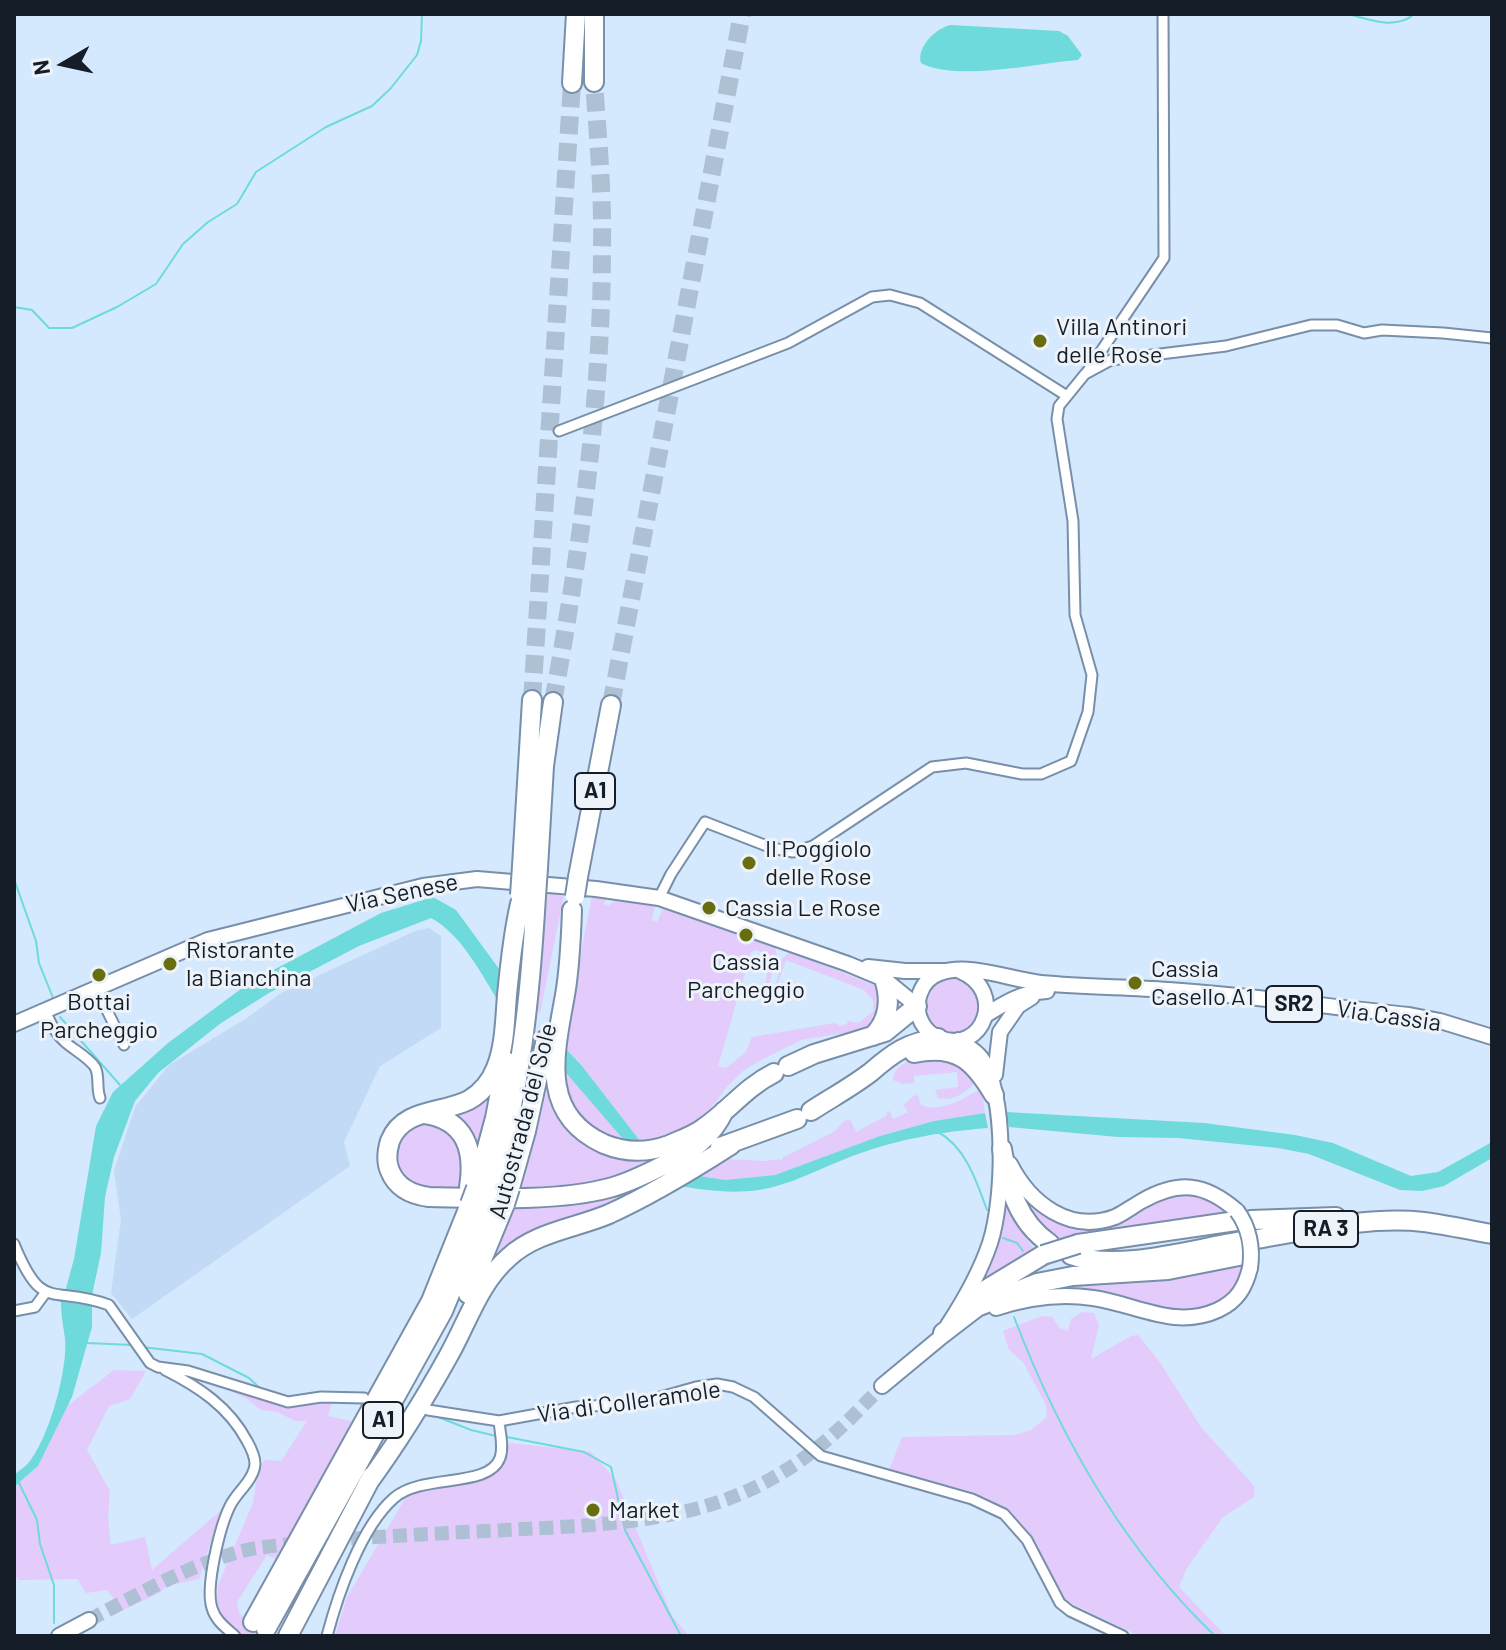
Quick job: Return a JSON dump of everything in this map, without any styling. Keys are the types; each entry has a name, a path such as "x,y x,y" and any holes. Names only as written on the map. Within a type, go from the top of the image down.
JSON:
{"highway":[{"path":"572,83 576,14"},
{"path":"594,14 594,82"},
{"name":"Autostrada del Sole","path":"530,867 532,700"},
{"name":"Autostrada del Sole","path":"553,702 526,898 531,985 510,1121 484,1196 443,1311 259,1626 431,1301 484,1196 549,1067 578,877 611,705"},
{"path":"526,898 513,960 508,1026 499,1060 484,1089 460,1104 404,1122 397,1130 387,1156 395,1180 416,1195 574,1194 611,1187 646,1174 690,1153 704,1128 747,1089 827,1050 885,1032 917,1006"},
{"path":"871,1038 879,1030 888,1011 884,979"},
{"name":"Autostrada del Sole","path":"288,1636 458,1315 484,1196 508,1026"},
{"path":"872,1071 881,1060 901,1049 938,1038"},
{"path":"549,1067 564,1109 572,1120 595,1140 624,1151 690,1153 731,1145 804,1115 872,1071 915,1052 938,1050 952,1053 973,1064 994,1095"},
{"path":"368,1483 414,1418 479,1293 498,1267 530,1242 609,1213 664,1185 714,1129 724,1111"},
{"path":"422,1114 449,1120 463,1136 470,1167 484,1196"},
{"path":"1002,1149 1007,1179 1016,1205 1046,1250"},
{"path":"943,1333 987,1289 1046,1250 1074,1249 1241,1218 1348,1217 1395,1222"},
{"name":"RA 3","path":"1074,1249 1091,1260 1109,1261 1250,1251 1360,1224 1451,1218 1492,1223"},
{"name":"RA 3","path":"1422,1222 1492,1234"},
{"path":"943,1333 977,1307 1037,1283 1073,1276 1168,1270 1250,1251"}],"main road":[{"name":"Via Senese","path":"14,1024 208,940 457,879 555,885 659,898 884,979 917,1006"},
{"name":"Via Senese","path":"848,964 905,971 953,971"},
{"name":"Via Cassia","path":"953,971 975,971 1093,988 1194,992 1409,1015 1492,1037"},
{"path":"917,1006 925,983 934,975 953,971 979,983 985,993 985,1018 995,1075"},
{"name":"Via Cassia","path":"958,1040 971,1036 985,1018 1018,996 1031,991 1093,988"},
{"path":"994,1095 1000,1032 1018,1006 1044,991"},
{"name":"SR2","path":"917,1006 925,1029 938,1038"},
{"path":"938,1038 958,1040 982,1058 994,1095 1002,1149 991,1239 978,1275 943,1333"},
{"path":"882,1386 943,1333 978,1313 1012,1302 1064,1296 1109,1301 1177,1319 1194,1318 1227,1306 1246,1283 1250,1251 1244,1222 1216,1195 1188,1187 1164,1191 1115,1217 1095,1221 1072,1219 1047,1210 1034,1200 1002,1149"},
{"path":"59,1636 89,1620"}],"street":[{"path":"659,898 705,822 772,848 793,852 813,846 932,767 966,763 1022,774 1041,774 1071,761 1088,712 1092,675 1075,615 1073,521 1057,419 1059,406 1085,374 1164,258 1163,14"},
{"path":"559,431 788,343 872,297 890,295 920,303 1067,396"},
{"path":"1085,374 1111,360 1226,346 1311,325 1337,325 1364,333 1382,330 1492,338"},
{"path":"96,988 124,1045"},
{"path":"45,1010 53,1028 64,1041 93,1064 97,1071 96,1089 100,1098"},
{"path":"14,1244 26,1272 46,1292 109,1305 150,1363 194,1385 217,1402 241,1429 255,1460 253,1473 229,1507 209,1592 212,1611 235,1636"},
{"path":"14,1311 35,1307 46,1292"},
{"path":"158,1367 188,1371 288,1402 321,1397 364,1398"},
{"name":"Via di Colleramole","path":"428,1410 499,1421 576,1407 639,1403 696,1387 717,1384 733,1387 754,1397 821,1456 972,1499 1004,1514 1027,1540 1060,1603 1070,1611 1123,1636"},
{"path":"327,1636 343,1580 379,1515 406,1489 418,1484 480,1476 493,1469 501,1457 499,1421"}],"shaded area":[{"path":"951,25 1059,31 1068,36 1082,55 1078,60 997,70 955,71 921,63 925,44 940,30"},
{"path":"541,892 564,895 540,1013 535,1007"},
{"path":"592,896 606,899 604,904 609,906 625,899 655,906 652,920 657,922 663,908 702,919 775,947 777,957 761,1011 770,955 755,950 751,952 718,1066 726,1068 746,1052 752,1037 835,1023 840,1026 848,1021 859,1023 873,1011 873,1000 864,990 786,960 773,997 782,959 790,952 874,985 879,988 882,1005 870,1029 801,1040 759,1061 726,1088 698,1125 644,1146 563,1046"},
{"path":"433,897 456,910 505,977 503,1009 463,946 431,918 359,946 269,993 221,1023 158,1073 135,1101 114,1157 105,1197 101,1253 92,1295 65,1292 74,1259 96,1126 113,1092 168,1043 249,983 381,913"},
{"path":"429,928 441,936 441,1028 380,1066 344,1142 350,1166 132,1319 111,1293 121,1219 114,1171 135,1107 169,1065 247,1018 281,993 415,931"},
{"path":"952,978 972,986 980,1006 972,1026 952,1034 932,1026 924,1006 932,986"},
{"path":"563,1046 644,1146 629,1146 561,1067"},
{"path":"924,1057 958,1060 978,1078 961,1094 944,1099 938,1098 935,1090 958,1087 957,1072 914,1076 914,1083 902,1084 893,1080 896,1070 904,1064"},
{"path":"561,1067 629,1146 574,1116"},
{"path":"548,1086 554,1104 647,1163 586,1183 522,1188"},
{"path":"982,1090 985,1113 934,1121 880,1136 775,1175 725,1180 694,1175 726,1159 780,1159 783,1162 782,1158 835,1131 846,1119 850,1119 856,1132 886,1116 887,1112 890,1111 893,1119 908,1112 903,1105 915,1095 921,1105 935,1107 958,1101"},
{"path":"492,1091 476,1160 448,1114"},
{"path":"1006,1112 1204,1123 1295,1135 1333,1143 1411,1176 1438,1172 1492,1142 1492,1158 1444,1186 1422,1191 1400,1190 1309,1154 1178,1138 1118,1137 1009,1127"},
{"path":"985,1113 988,1128 898,1142 770,1188 727,1191 674,1185 694,1175 725,1180 775,1175 880,1136 934,1121"},
{"path":"430,1120 461,1140 465,1190 419,1191 397,1171 393,1145 399,1133"},
{"path":"653,1181 494,1262 517,1200 625,1194"},
{"path":"1015,1184 1076,1225 1141,1202 1177,1194 1206,1196 1233,1214 1063,1242 1035,1222"},
{"path":"1005,1196 1014,1217 1027,1234 1025,1237 1037,1252 972,1296"},
{"path":"1245,1265 1235,1291 1212,1308 1185,1314 1032,1288 1203,1272"},
{"path":"61,1301 92,1306 92,1327 72,1397 38,1466 14,1487 14,1475 28,1463 39,1447 56,1400 65,1351"},
{"path":"1082,1312 1094,1313 1099,1325 1091,1359 1138,1335 1159,1361 1201,1427 1255,1487 1254,1497 1223,1517 1187,1568 1179,1587 1226,1636 1139,1636 1065,1600 1023,1526 999,1506 966,1491 889,1470 902,1437 1015,1435 1031,1430 1047,1417 1046,1405 1023,1362 1009,1350 1003,1331 1042,1316 1052,1317 1060,1328 1068,1331 1071,1319"},
{"path":"114,1370 146,1371 130,1399 109,1406 87,1450 110,1491 108,1519 111,1545 145,1537 152,1570 220,1511 199,1579 166,1586 161,1592 115,1614 113,1598 107,1590 86,1593 77,1579 18,1580 14,1573 14,1487 38,1466 66,1407"},
{"path":"220,1386 287,1408 332,1402 328,1416 355,1422 279,1561 267,1555 237,1602 239,1613 260,1636 240,1634 222,1618 217,1603 218,1585 253,1503 257,1477 264,1460 281,1461 307,1421 295,1421 277,1412 261,1410 247,1399"},
{"path":"510,1443 591,1452 616,1480 672,1616 689,1636 335,1636 347,1597 409,1492 460,1485 496,1474 501,1457"}],"waterway":[{"path":"14,307 32,310 49,328 72,328 156,284 183,244 208,222 237,204 256,172 326,127 372,106 391,88 417,55 422,14"},
{"path":"1349,14 1391,23 1414,14"},
{"path":"14,879 36,941 39,963 53,998"},
{"path":"60,1017 120,1085"},
{"path":"938,1132 963,1156 987,1210"},
{"path":"1003,1238 1017,1243 1023,1251"},
{"path":"1014,1317 1051,1404 1097,1488 1151,1566 1215,1636"},
{"path":"87,1343 132,1345"},
{"path":"142,1347 202,1354 249,1378 261,1389"},
{"path":"438,1417 496,1436"},
{"path":"507,1437 584,1452 611,1467 625,1530 681,1636"},
{"path":"19,1483 37,1520 40,1544 54,1585 54,1623"}],"tunnel":[{"path":"611,705 742,14"},
{"path":"553,702 588,476 598,362 602,226 594,82"},
{"path":"532,700 572,83"},
{"path":"330,1540 608,1524 676,1514 709,1505 741,1494 802,1459 844,1425 882,1386"},
{"path":"89,1620 168,1579 209,1562 251,1549 301,1543"}],"place":[{"name":"Villa Antinori delle Rose","path":"1040,341"},
{"name":"Il Poggiolo delle Rose","path":"749,863"},
{"name":"Cassia Le Rose","path":"709,908"},
{"name":"Cassia Parcheggio","path":"746,935"},
{"name":"Ristorante la Bianchina","path":"170,964"},
{"name":"Bottai Parcheggio","path":"99,975"},
{"name":"Cassia Casello A1","path":"1135,983"},
{"name":"Market","path":"593,1510"}]}
